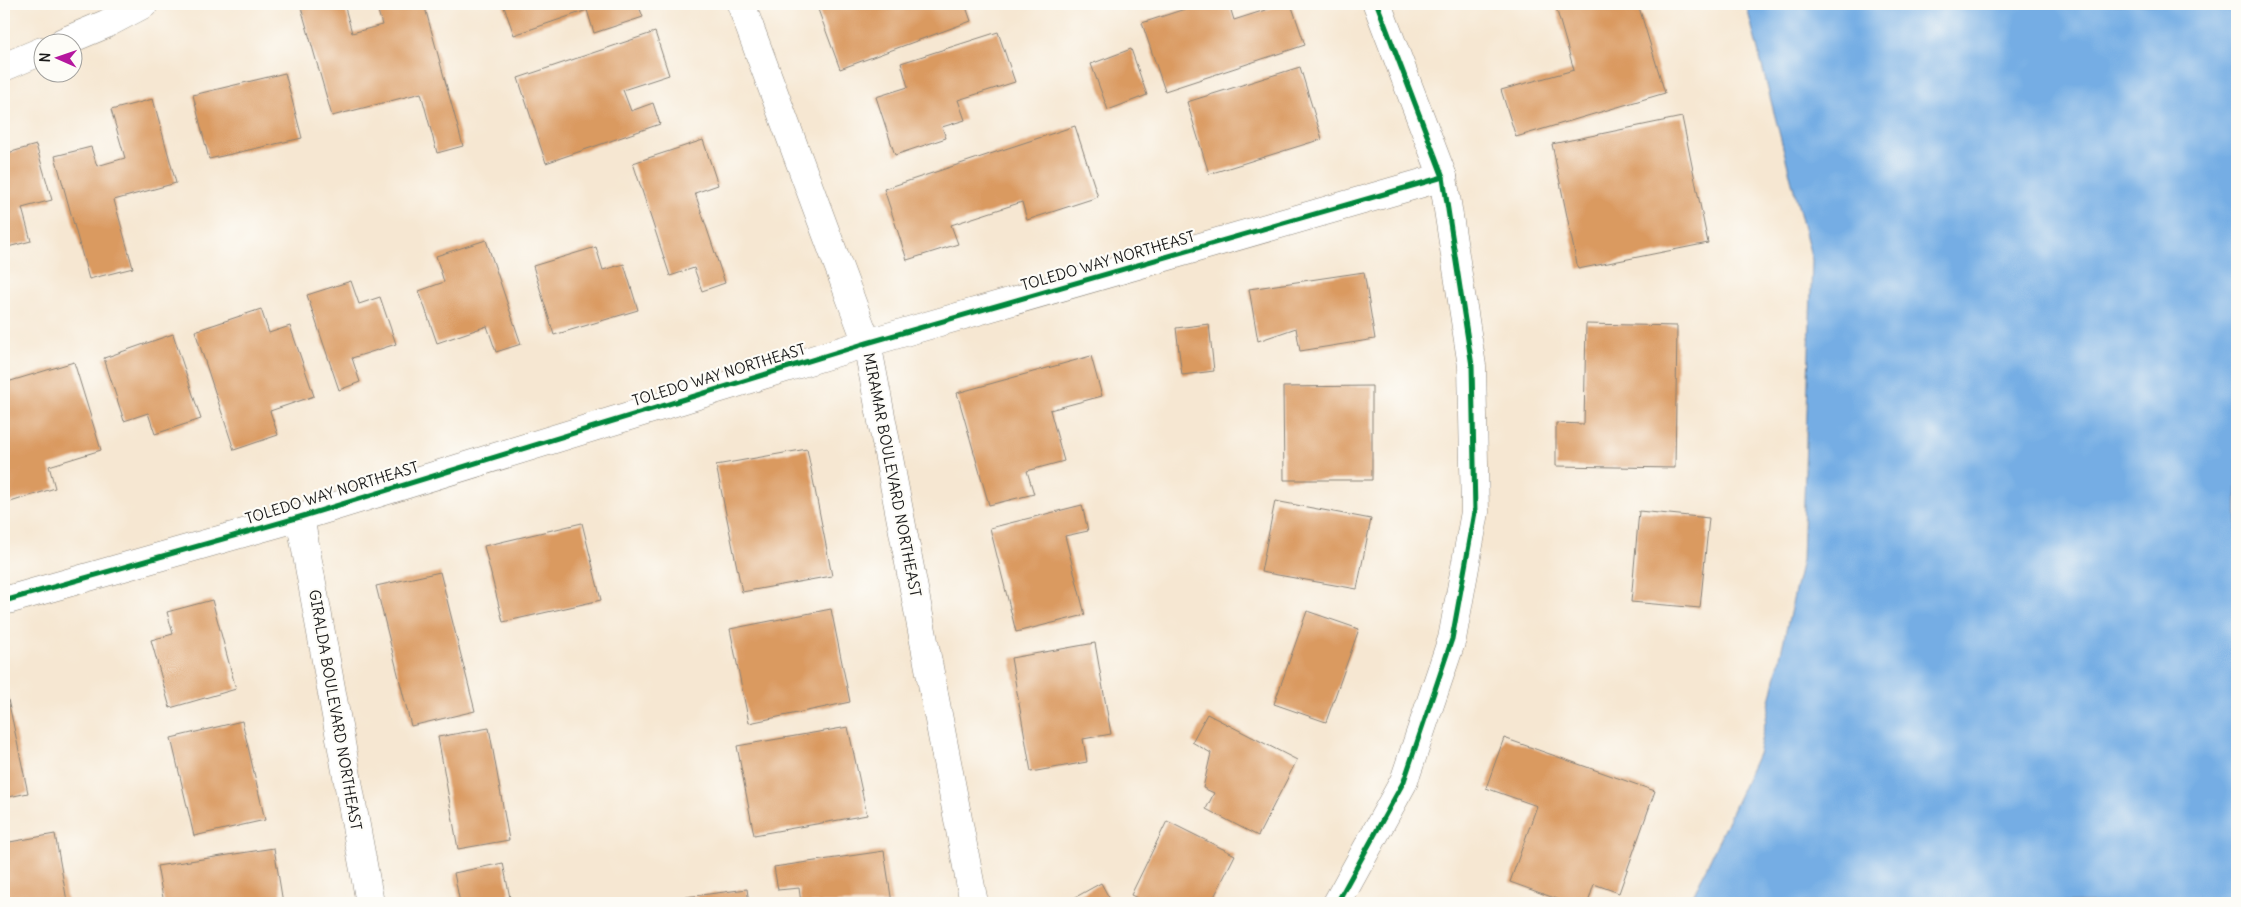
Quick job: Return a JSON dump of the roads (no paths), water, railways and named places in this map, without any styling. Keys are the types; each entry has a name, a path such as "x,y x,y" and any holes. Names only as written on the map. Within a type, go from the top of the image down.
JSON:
{"street":[{"path":"82,34 144,4"},
{"name":"MIRAMAR BOULEVARD NORTHEAST","path":"741,4 867,343 974,903"},
{"path":"1336,903 1404,781 1452,639 1475,512 1472,366 1442,177 1377,4"},
{"path":"4,67 32,55"},
{"name":"TOLEDO WAY NORTHEAST","path":"4,601 300,517 867,343 1442,177"},
{"name":"GIRALDA BOULEVARD NORTHEAST","path":"300,517 370,903"}],"water":[{"path":"1746,4 2237,4 2237,903 1690,903 1758,754 1802,560 1812,260"}]}
